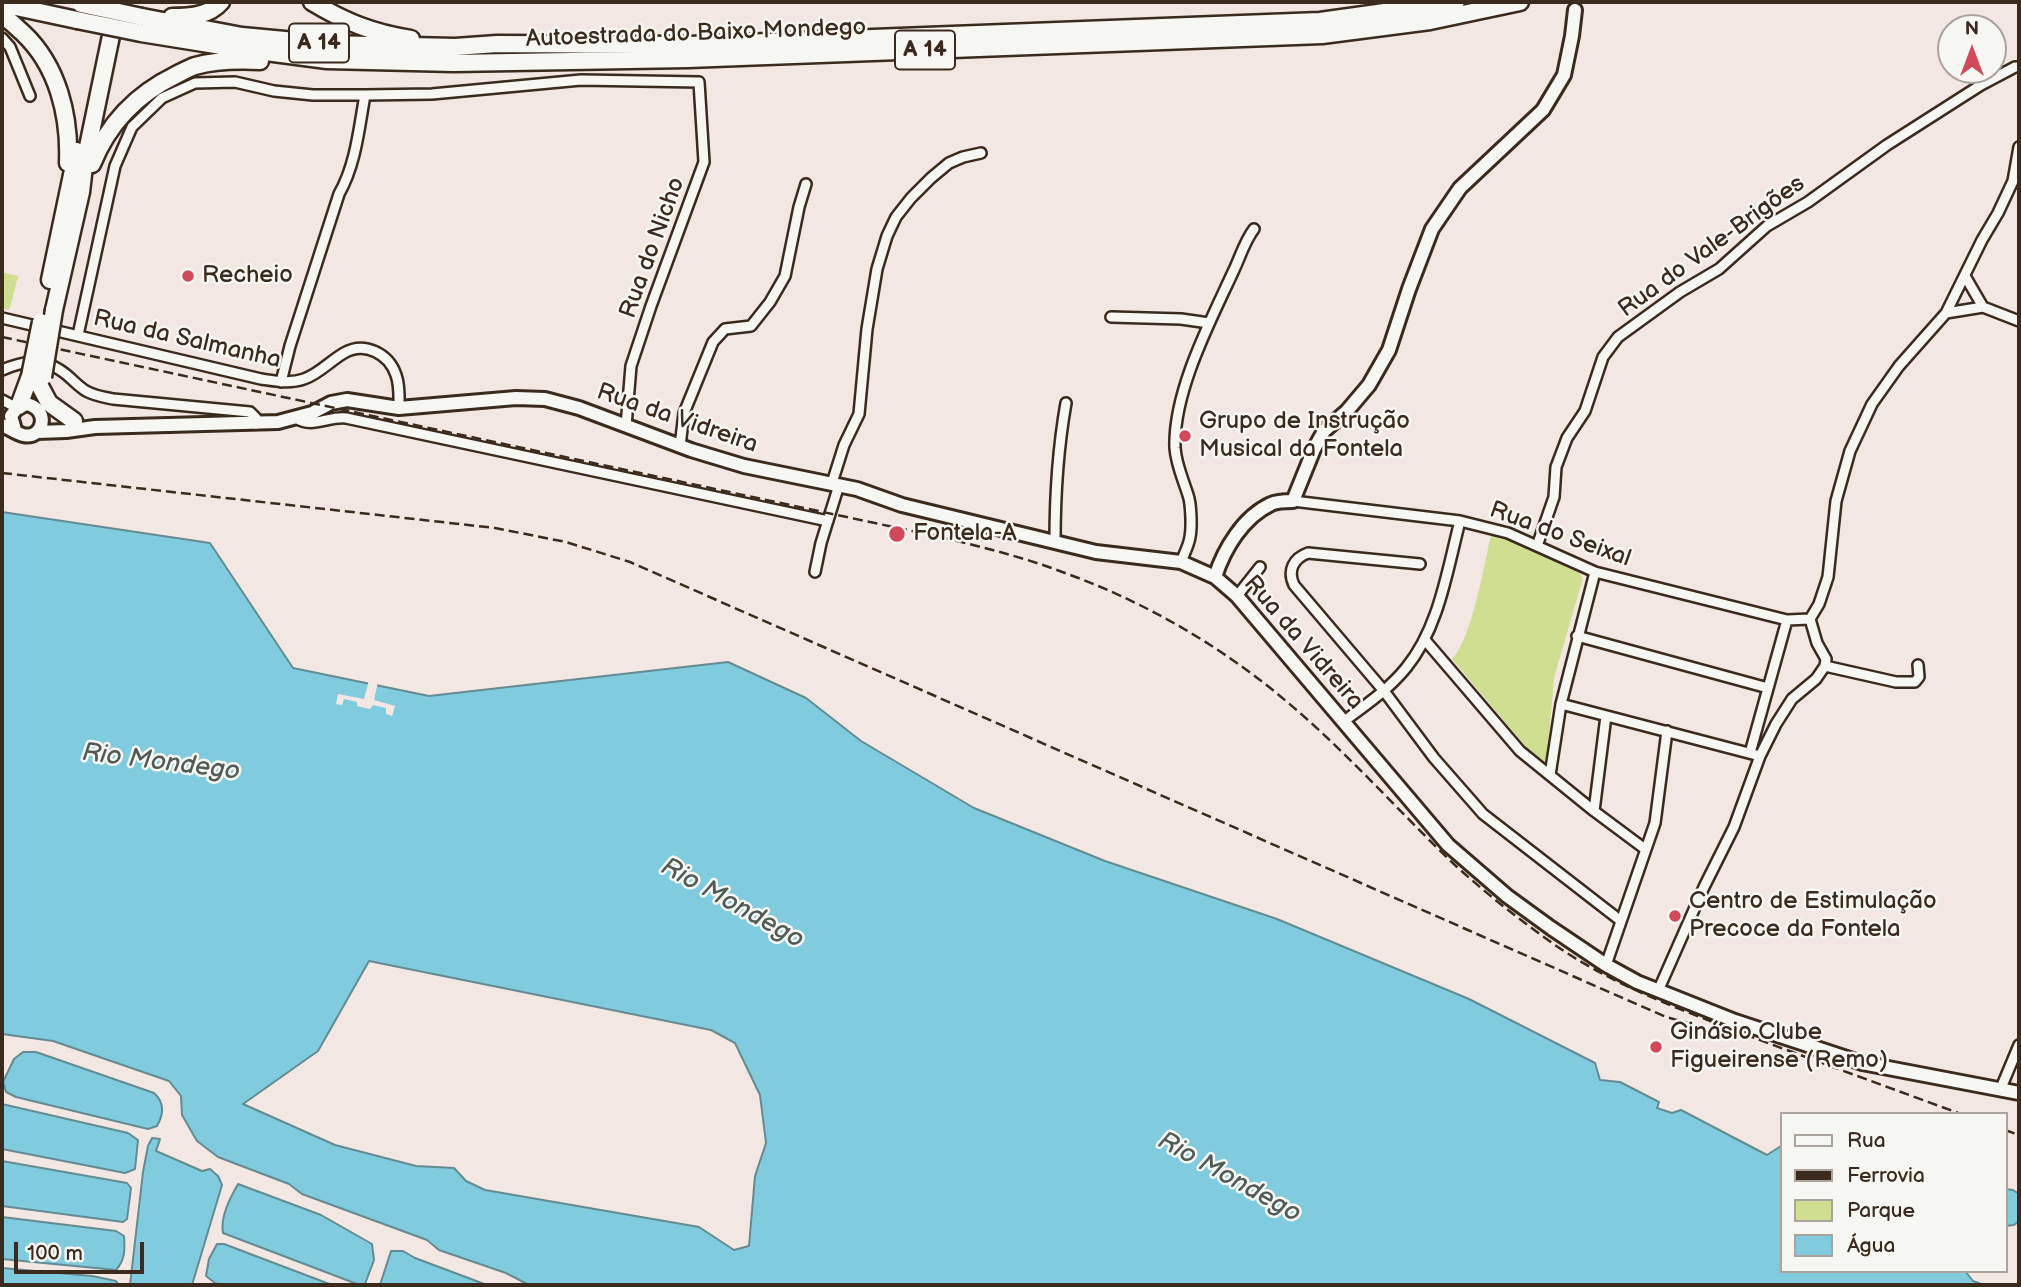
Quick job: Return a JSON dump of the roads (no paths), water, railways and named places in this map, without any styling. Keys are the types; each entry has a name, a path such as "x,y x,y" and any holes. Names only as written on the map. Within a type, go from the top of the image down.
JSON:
{"highway":[{"path":"40,411 38,380 64,209 108,2"},
{"path":"81,192 118,2"},
{"path":"142,25 194,16 216,8 221,2"},
{"path":"312,2 338,18 375,32 410,39 497,44"},
{"name":"Autoestrada do Baixo Mondego","path":"142,25 327,44 454,47 497,44 689,45 1320,20 1456,2"},
{"name":"Autoestrada do Baixo Mondego","path":"2,4 76,9 228,47 327,60 454,63 688,59 1322,35 1430,21 1520,2"},
{"path":"2,16 30,41 50,68 61,98 68,129 64,209"},
{"path":"49,310 81,192 100,144 125,111 156,85 194,66 235,60 327,60"},
{"path":"12,409 38,380"},
{"path":"38,380 49,403 74,421"}],"street":[{"path":"1215,577 1225,551 1250,517 1273,502 1293,501 1324,431 1347,411 1369,385 1389,349 1432,229 1460,188 1544,110 1564,75 1575,10"},
{"path":"2,38 10,47 30,96"},
{"name":"Rua do Vale-Brigões","path":"1538,546 1554,497 1556,467 1567,438 1585,411 1603,357 1618,337 1680,292 1719,269 1767,226 1808,202 1887,145 1981,85 2019,67"},
{"name":"Rua do Nicho","path":"365,95 432,94 581,80 699,82 704,162 631,366 626,426"},
{"path":"78,335 115,166 132,127 162,99 195,83 235,82 274,91 313,95 365,95 348,179 339,194 281,382"},
{"path":"1755,755 1792,699 1816,679 1825,666 1826,659 1817,643 1811,619 1828,577 1836,501 1850,451 1872,404 1899,366 1946,313 2013,181 2019,146"},
{"path":"816,572 844,445 859,414 867,329 877,269 887,236 896,217 931,178 949,163 963,156 981,153"},
{"path":"680,446 684,413 713,342 725,329 751,327 785,276 806,184"},
{"path":"1181,562 1190,537 1189,498 1175,452 1180,408 1194,358 1254,229"},
{"path":"1965,276 1983,307"},
{"path":"1946,313 1983,307 2019,321"},
{"path":"1111,317 1181,319 1209,323"},
{"name":"Rua da Salmanha","path":"2,318 281,382 302,380 344,353 360,348 369,349 378,352 392,366 399,386 399,408"},
{"path":"2,370 20,362 40,363 59,369 97,396 250,412 256,418 256,424"},
{"name":"Rua da Vidreira","path":"95,427 256,424 296,418 339,401 399,408 516,398 545,399 579,408 680,446 744,466 857,489 902,505 1096,552 1181,562 1215,577 1237,596 1448,845 1507,896 1606,965 1637,982 1735,1021 1862,1063 2019,1093"},
{"path":"2,400 12,409"},
{"path":"1055,541 1060,436 1066,403"},
{"path":"12,409 27,404 40,411 95,427"},
{"path":"12,409 8,427 18,433 28,435 95,427"},
{"path":"37,432 42,423 40,411"},
{"path":"296,418 307,424 346,418 828,521"},
{"name":"Rua do Seixal","path":"1293,501 1460,521 1508,533 1594,572 1787,620 1811,619"},
{"path":"1345,721 1384,691 1406,668 1425,640 1443,590 1460,521"},
{"path":"1420,564 1312,553 1295,561 1291,576 1294,585 1384,691 1434,758 1483,814 1621,921"},
{"path":"1237,596 1260,567"},
{"path":"1550,775 1562,704 1594,572"},
{"path":"1658,991 1734,827 1755,755 1768,688 1787,620"},
{"path":"1577,636 1768,688"},
{"path":"1425,640 1520,751 1645,849"},
{"path":"1825,666 1896,681 1915,682 1919,677 1918,665"},
{"path":"1562,704 1755,755"},
{"path":"1594,811 1606,716"},
{"path":"1606,965 1654,823 1667,731"},
{"path":"2000,1088 2019,1045"}],"water":[{"name":"Rio Mondego","path":"2,512 210,543 293,668 429,696 728,662 806,698 861,741 974,808 1105,861 1277,919 1469,999 1595,1063 1600,1080 1620,1082 1659,1102 1657,1108 1672,1113 1681,1110 1767,1155 1780,1147 1780,1273 1967,1273 1973,1281 1984,1285 529,1285 506,1273 439,1250 427,1240 302,1194 289,1184 218,1157 197,1141 182,1115 181,1096 169,1081 53,1041 2,1034","holes":["369,961 711,1030 735,1043 760,1095 766,1143 755,1176 749,1246 734,1250 699,1227 485,1190 466,1181 454,1168 416,1166 335,1145 243,1104 318,1051"]},
{"path":"23,1052 36,1052 154,1093 162,1109 157,1126 148,1129 16,1097 6,1092 3,1082 14,1059"},
{"path":"2,1104 128,1133 138,1140 135,1169 125,1173 2,1149"},
{"path":"152,1138 160,1139 156,1151 202,1171 210,1169 218,1176 222,1185 192,1285 130,1285 143,1172"},
{"path":"2,1161 127,1183 131,1188 127,1219 123,1222 2,1206"},
{"path":"238,1184 321,1215 372,1244 374,1260 365,1284 357,1284 223,1233 224,1214"},
{"path":"2007,1189 2019,1194 2019,1221 2007,1226"},
{"path":"2,1217 116,1231 124,1236 123,1259 116,1270 2,1259"},
{"path":"217,1244 224,1244 332,1285 220,1285 206,1276 209,1259"},
{"path":"391,1251 403,1251 487,1285 380,1285"},
{"path":"2,1268 92,1276 116,1281 119,1285 2,1285"}],"railway":[{"path":"2,337 945,538 1021,558 1095,585 1181,627 1261,681 1330,741 1469,877 1530,927 1578,960 1674,1007 1956,1112"},
{"path":"2,473 495,528 566,542 630,562 1666,1017 1696,1025"},
{"path":"2007,1131 2019,1135"}],"place":[{"name":"Recheio","path":"188,276"},
{"name":"Grupo de Instrução Musical da Fontela","path":"1185,436"},
{"name":"Fontela-A","path":"897,534"},
{"name":"Centro de Estimulação Precoce da Fontela","path":"1675,916"},
{"name":"Ginásio Clube Figueirense (Remo)","path":"1656,1047"}]}
